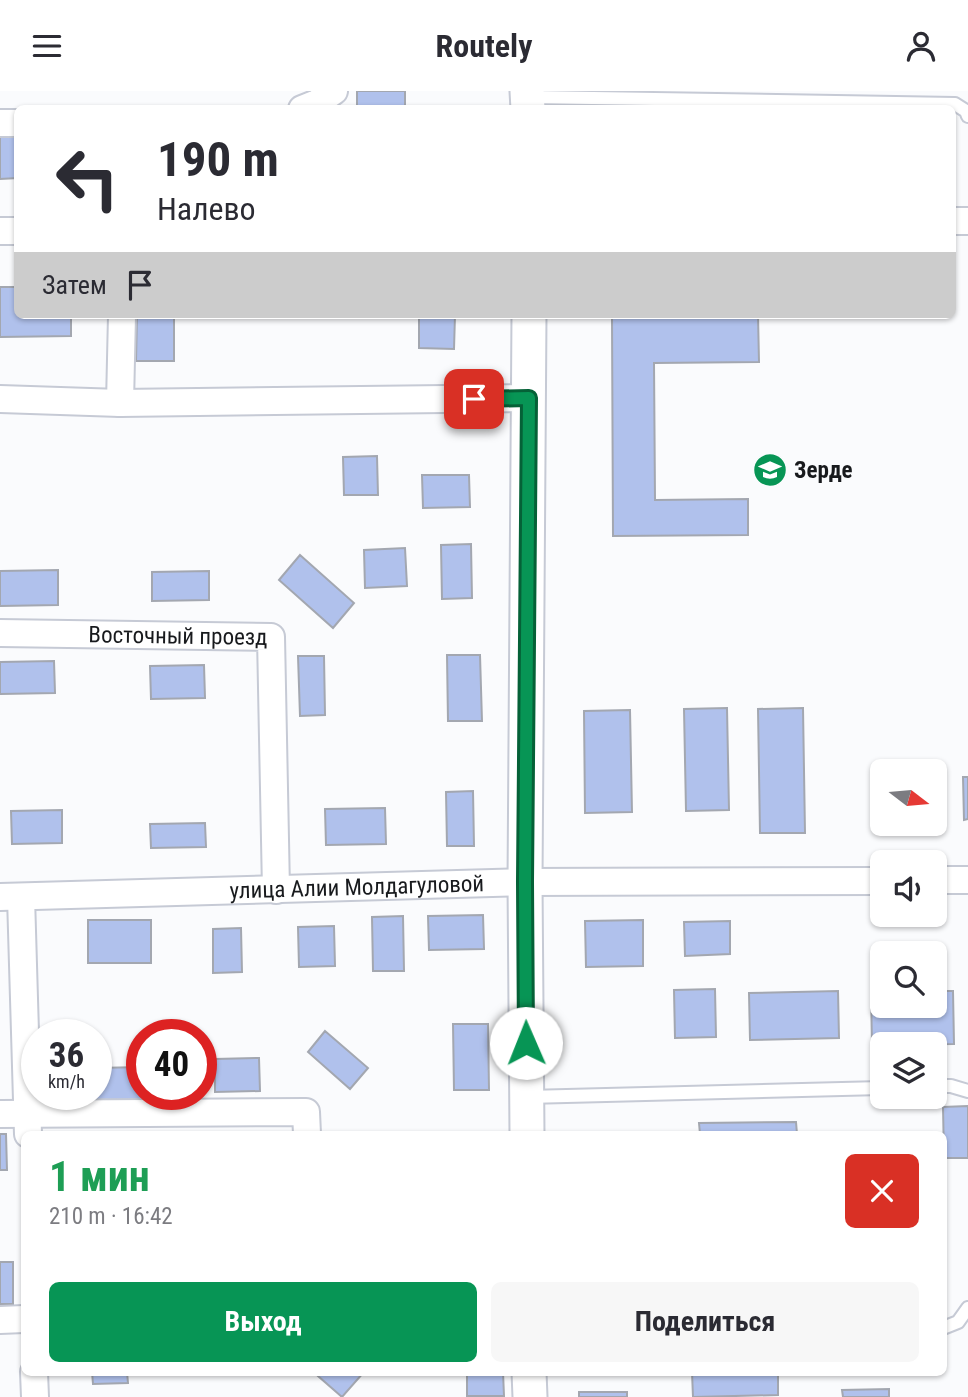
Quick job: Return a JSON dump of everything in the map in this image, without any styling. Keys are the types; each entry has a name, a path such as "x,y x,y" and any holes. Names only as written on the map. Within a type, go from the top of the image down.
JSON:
{"street":[{"path":"312,105 334,91"},
{"path":"120,403 122,319"},
{"path":"527,1131 525,882 529,319"},
{"path":"0,399 120,403 529,398"},
{"name":"Восточный проезд","path":"0,633 271,637 276,890"},
{"path":"947,880 968,880"},
{"name":"улица Алии Молдагуловой","path":"11,897 525,882 870,881"},
{"path":"11,897 28,1124"},
{"path":"0,1114 28,1124 306,1112 307,1131"},
{"path":"0,1319 21,1319"},
{"path":"34,1376 35,1397"},
{"path":"529,1376 530,1397"}],"lane":[{"path":"527,99 955,104 966,111 968,116"},
{"path":"947,1086 968,1091"},
{"path":"527,1097 870,1088"},
{"path":"947,1326 958,1322 968,1308"}],"building":[{"path":"357,91 405,91 405,105 357,105"},
{"path":"14,132 14,178 0,179 0,133"},
{"path":"0,287 14,287 14,319 71,319 71,336 0,337"},
{"path":"137,319 174,319 174,361 136,361"},
{"path":"419,319 455,319 454,349 419,348"},
{"path":"612,319 758,319 759,362 654,363 655,500 748,499 748,535 613,536"},
{"path":"377,456 378,495 344,495 343,457"},
{"path":"422,475 469,475 470,507 423,508"},
{"path":"471,544 472,598 442,599 441,545"},
{"path":"405,548 407,586 365,588 364,550"},
{"path":"300,555 354,603 333,628 279,580"},
{"path":"58,570 58,605 0,606 0,571"},
{"path":"209,571 209,600 152,601 152,572"},
{"path":"447,655 480,655 482,721 448,721"},
{"path":"298,656 324,656 325,715 300,716"},
{"path":"54,661 55,693 0,694 0,662"},
{"path":"204,665 205,698 151,699 150,666"},
{"path":"727,708 729,810 686,811 684,709"},
{"path":"803,708 805,833 760,833 758,709"},
{"path":"630,710 632,812 585,813 584,711"},
{"path":"963,777 968,777 968,819 964,820"},
{"path":"473,791 474,846 447,846 446,792"},
{"path":"385,808 386,844 326,845 325,809"},
{"path":"62,810 62,843 12,844 11,811"},
{"path":"205,823 206,847 151,848 150,824"},
{"path":"483,915 484,949 429,950 428,916"},
{"path":"403,916 404,971 373,971 372,917"},
{"path":"88,920 151,920 151,963 88,963"},
{"path":"643,920 643,966 586,967 585,921"},
{"path":"730,921 730,954 685,956 684,922"},
{"path":"334,926 335,966 299,967 298,927"},
{"path":"241,928 242,972 213,973 213,929"},
{"path":"715,989 716,1037 675,1038 674,990"},
{"path":"838,991 839,1038 750,1040 749,993"},
{"path":"947,991 953,991 954,1044 947,1044 947,1032 872,1032 871,1018 947,1018"},
{"path":"453,1024 488,1024 489,1090 454,1090"},
{"path":"325,1031 368,1068 350,1089 308,1052"},
{"path":"259,1058 260,1091 217,1092 217,1059"},
{"path":"126,1067 126,1100 112,1101 112,1068"},
{"path":"968,1106 968,1158 947,1158 947,1131 943,1131 943,1109"},
{"path":"796,1122 797,1131 700,1131 699,1123"},
{"path":"0,1134 6,1134 7,1170 0,1170"},
{"path":"0,1262 13,1262 13,1304 0,1304"},
{"path":"92,1376 127,1376 128,1383 93,1384"},
{"path":"318,1376 360,1376 342,1397"},
{"path":"467,1376 503,1376 504,1396 467,1396"},
{"path":"692,1376 778,1376 778,1395 693,1397"},
{"path":"889,1389 889,1397 843,1397 842,1390"},
{"path":"579,1392 627,1392 627,1397 579,1397"}],"place":[{"name":"Зерде","path":"770,470"}],"route":[{"path":"474,399 529,398 526,1043"}]}
